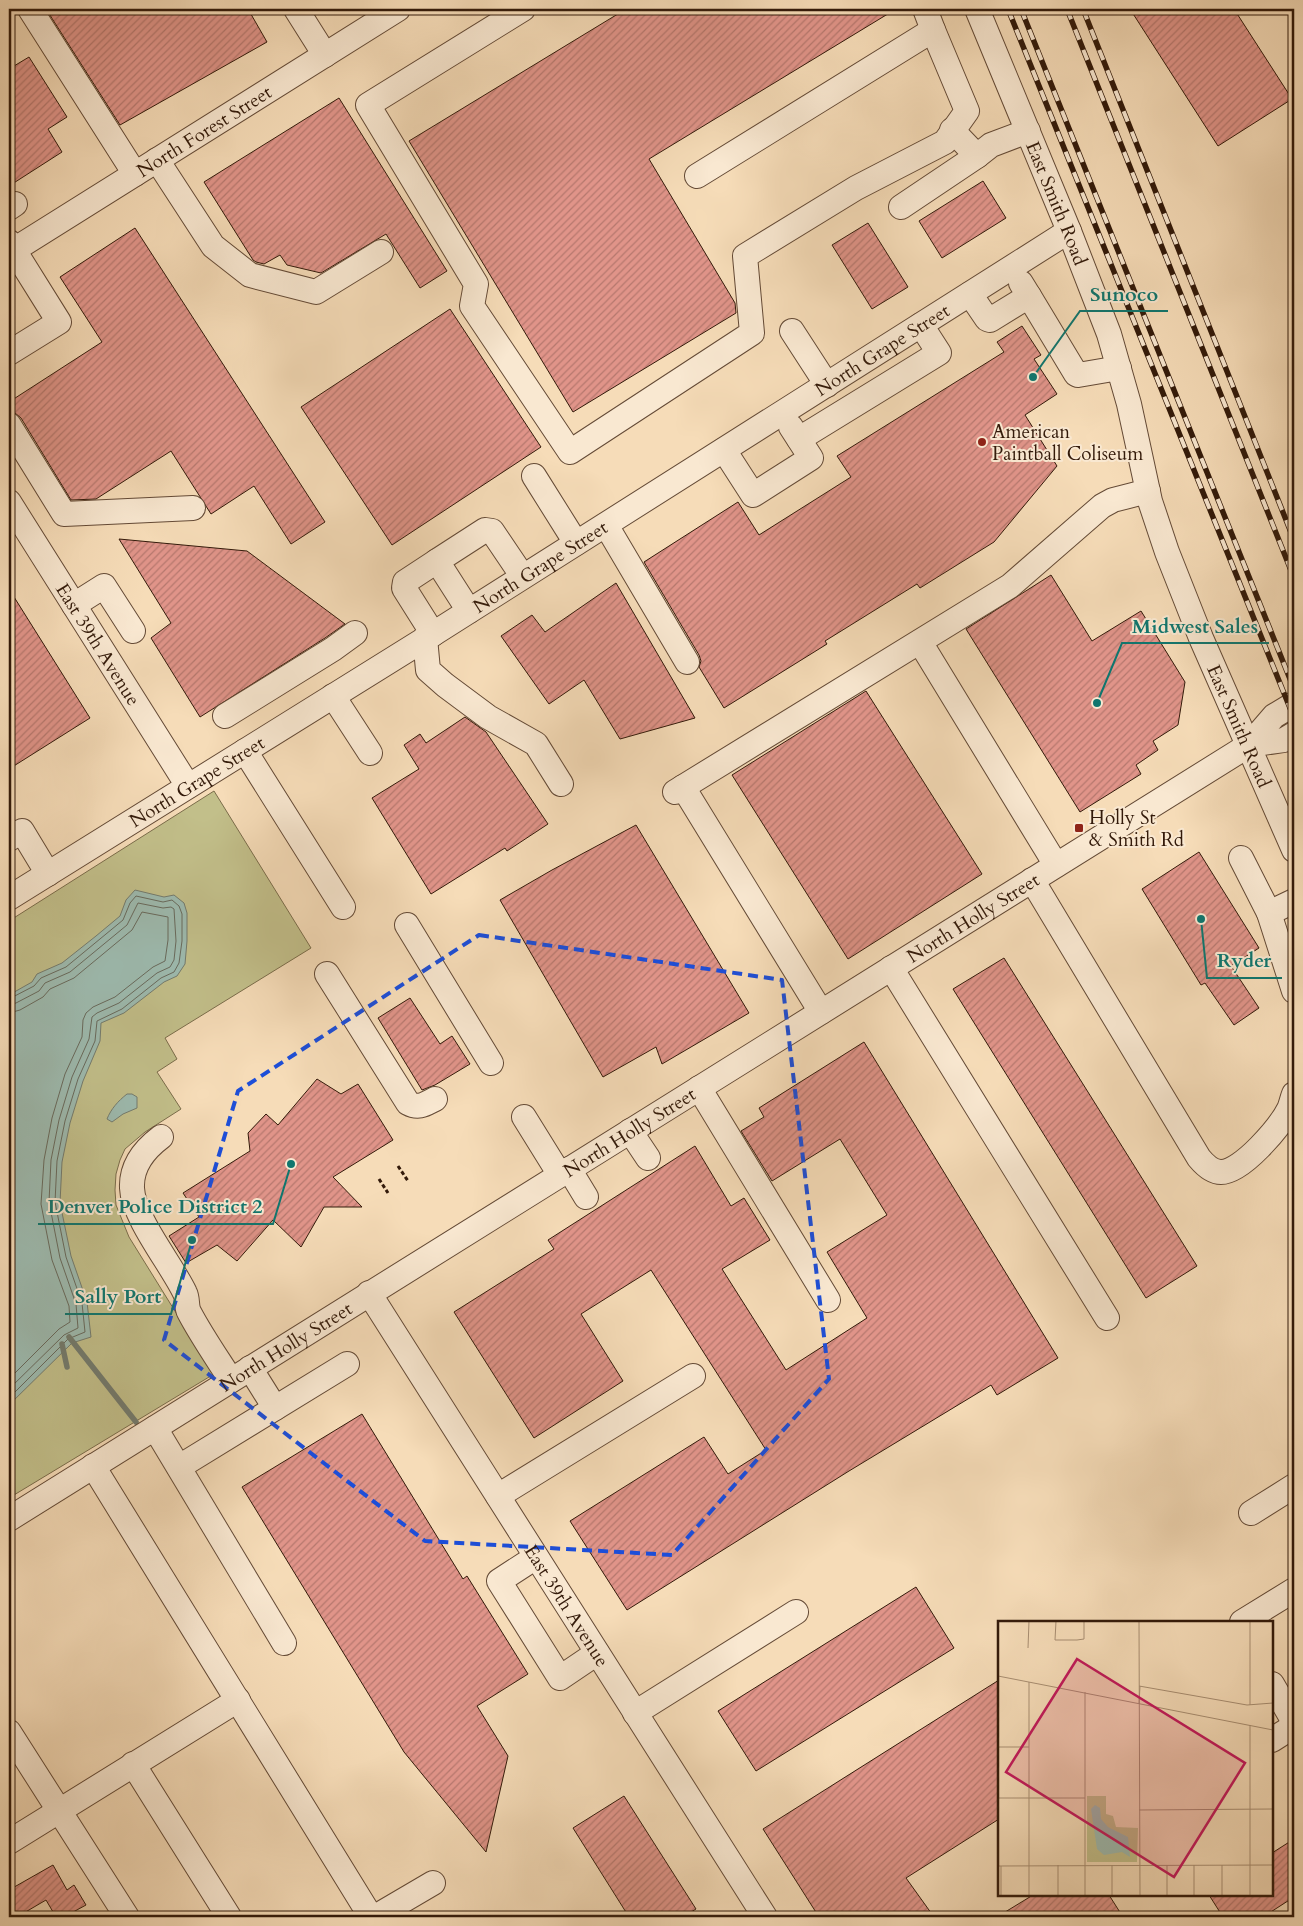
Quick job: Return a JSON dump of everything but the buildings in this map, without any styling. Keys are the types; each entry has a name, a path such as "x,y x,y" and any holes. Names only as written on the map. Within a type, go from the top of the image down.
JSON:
{"street":[{"path":"30,9 135,174"},
{"path":"296,9 324,55"},
{"path":"523,9 368,105 476,284 472,306 570,452 752,333 745,256 856,188 945,142 967,111 929,19 697,176"},
{"name":"East Smith Road","path":"977,9 1070,231 1103,317 1119,368 1159,531 1180,586 1294,850"},
{"name":"North Forest Street","path":"10,248 135,174 324,55 387,12"},
{"path":"952,130 976,156"},
{"path":"900,207 991,145 1028,132"},
{"path":"157,160 213,246 250,275 316,292 381,252"},
{"name":"North Grape Street","path":"9,898 606,525 1070,231"},
{"path":"9,353 59,322 10,248"},
{"path":"1012,268 1076,374 1119,368"},
{"path":"970,294 987,319 990,320 1029,296"},
{"path":"799,439 939,352 922,325"},
{"path":"792,331 836,379 862,400"},
{"path":"878,353 895,380"},
{"path":"806,398 823,424"},
{"path":"724,450 753,495 810,458 782,413"},
{"path":"9,425 64,514 193,508"},
{"path":"534,476 576,543"},
{"path":"820,1012 679,790 1010,586 1102,506 1113,500 1148,491"},
{"name":"East 39th Avenue","path":"9,502 188,786"},
{"path":"606,525 688,662"},
{"path":"519,571 492,531 485,530 405,582 404,588 429,636 428,670 458,696 488,717 536,744 561,784"},
{"path":"437,562 469,611"},
{"path":"74,605 104,586 134,631"},
{"path":"225,716 356,633"},
{"path":"920,642 1056,865"},
{"path":"333,649 354,682"},
{"path":"333,696 370,753"},
{"name":"North Holly Street","path":"9,1519 1249,745 1274,716 1294,704"},
{"name":"North Holly Street","path":"1249,745 1284,740 1294,734"},
{"path":"245,751 343,907"},
{"path":"9,839 22,831 48,874"},
{"path":"1241,858 1269,913 1294,992"},
{"path":"1032,880 1204,1164 1214,1171 1223,1172 1238,1165 1256,1151 1273,1130 1288,1110 1294,1094"},
{"path":"1269,913 1294,901"},
{"path":"407,925 491,1063"},
{"path":"890,968 1107,1318"},
{"path":"327,974 408,1103 420,1106 435,1099"},
{"path":"699,1088 828,1300"},
{"path":"524,1117 564,1172 586,1197"},
{"path":"630,1131 648,1158"},
{"path":"161,1137 148,1147 138,1160 133,1176 132,1189 144,1224 186,1295 187,1310 275,1408"},
{"name":"East 39th Avenue","path":"370,1293 765,1917"},
{"path":"179,1467 346,1364"},
{"path":"498,1496 693,1376"},
{"path":"155,1428 284,1643"},
{"path":"93,1466 373,1917 433,1883"},
{"path":"1251,1514 1294,1486"},
{"path":"536,1557 499,1581 560,1678 597,1653"},
{"path":"1244,1621 1294,1590"},
{"path":"635,1713 796,1612"},
{"path":"1273,1686 1294,1722"},
{"path":"9,1842 238,1700"},
{"path":"1273,1739 1294,1726"},
{"path":"9,1732 127,1917"},
{"path":"133,1764 230,1917"}],"path":[{"path":"398,1166 408,1181"},
{"path":"379,1179 388,1193"}],"highlighted area":[{"path":"479,935 782,980 829,1379 672,1555 425,1541 164,1340 238,1091"}],"shaded area":[{"path":"214,791 311,948 165,1038 177,1059 157,1072 181,1109 145,1132 125,1149 116,1174 115,1190 116,1205 129,1237 214,1374 9,1498 9,921"}],"water":[{"path":"135,890 164,897 174,895 184,903 187,913 185,964 177,976 164,982 124,1013 101,1023 100,1041 83,1081 70,1123 62,1162 60,1203 71,1256 87,1302 91,1337 72,1343 9,1405 9,995 32,982 37,974 62,963 120,916 126,900"},
{"path":"127,1094 137,1097 137,1108 123,1114 112,1122 107,1119 115,1105"}],"waterway":[{"path":"69,1337 136,1422"},
{"path":"62,1344 67,1367"}],"railway":[{"path":"1008,9 1294,718"},
{"path":"1021,9 1294,689"},
{"path":"1067,9 1294,578"},
{"path":"1083,9 1294,540"}],"place":[{"name":"Sunoco","path":"1033,377"},
{"name":"American Paintball Coliseum","path":"982,442"},
{"name":"Midwest Sales","path":"1097,703"},
{"name":"Holly St & Smith Rd","path":"1079,828"},
{"name":"Ryder","path":"1201,919"},
{"name":"Denver Police District 2","path":"291,1164"},
{"name":"Sally Port","path":"192,1240"}]}
